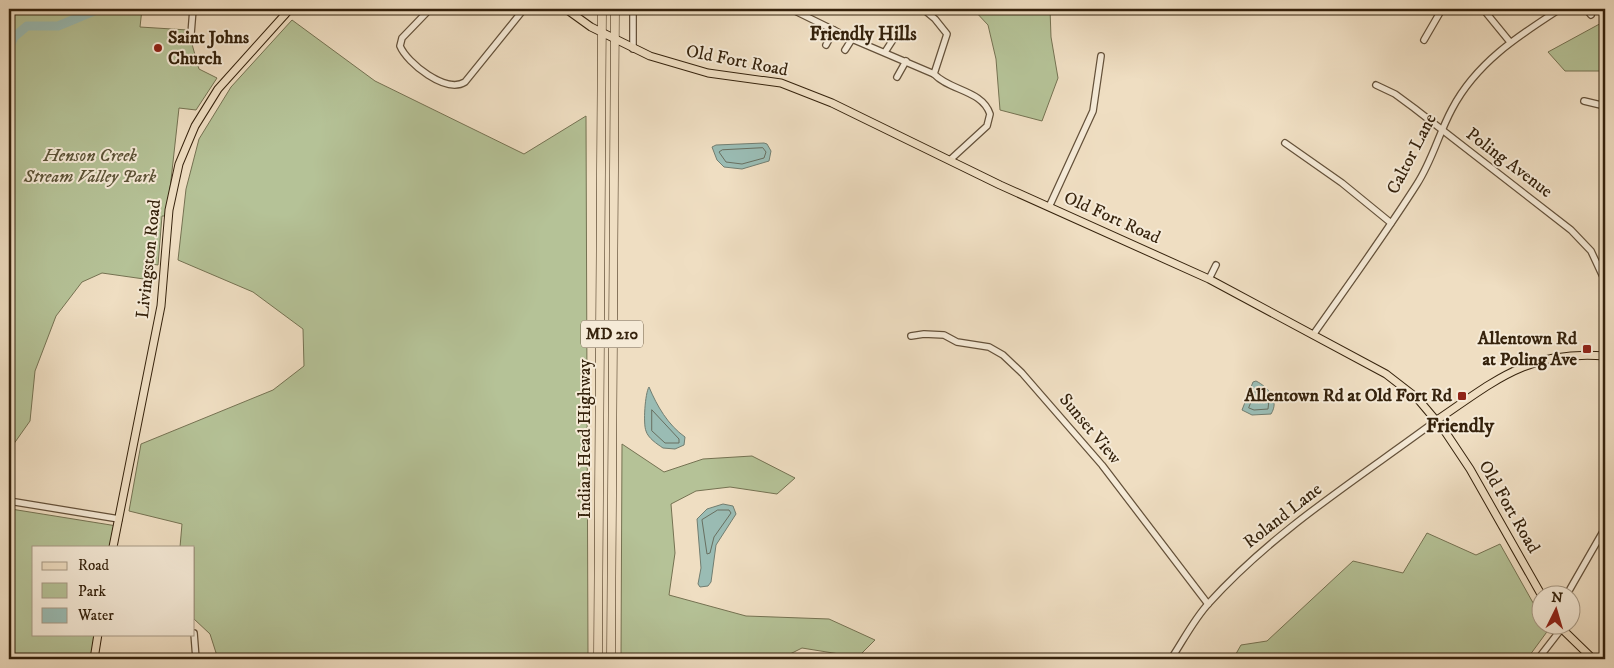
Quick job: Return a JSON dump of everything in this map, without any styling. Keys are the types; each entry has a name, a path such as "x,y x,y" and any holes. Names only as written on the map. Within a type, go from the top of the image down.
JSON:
{"highway":[{"path":"572,9 584,9"},
{"name":"Indian Head Highway","path":"598,659 602,9"},
{"name":"Indian Head Highway","path":"611,659 614,9"}],"main road":[{"name":"Old Fort Road","path":"566,9 614,40 659,59 708,73 772,81 794,86 1049,207 1209,279 1393,379 1417,398 1437,420 1470,469 1536,586"},
{"name":"Livingston Road","path":"113,546 161,306 169,210 179,164 195,126 213,96 238,65 287,12"},
{"path":"1437,420 1493,382 1526,364 1565,356 1605,356"},
{"path":"94,659 98,636"},
{"path":"1569,636 1593,659"}],"street":[{"path":"191,34 193,9"},
{"path":"278,9 287,12"},
{"path":"430,9 402,38 400,46 406,55 437,81 453,86 465,82 524,9"},
{"path":"632,9 633,49"},
{"path":"791,9 852,39 934,74 976,97 984,104 990,114 987,126 951,159"},
{"path":"923,9 935,19 947,34 934,74"},
{"path":"1424,40 1442,9"},
{"path":"1483,9 1510,42"},
{"name":"Caltor Lane","path":"1313,335 1424,172 1453,107 1470,81 1486,62 1510,42 1560,9"},
{"path":"1586,9 1591,15"},
{"path":"826,45 834,30"},
{"path":"885,52 896,35"},
{"path":"845,50 852,39"},
{"path":"1049,207 1093,111 1101,56"},
{"path":"897,77 906,61"},
{"name":"Poling Avenue","path":"1376,85 1395,94 1575,233 1591,251 1605,281"},
{"path":"1584,101 1605,106"},
{"path":"1285,143 1342,183 1391,223"},
{"path":"1209,279 1216,264"},
{"name":"Sunset View","path":"911,336 924,334 944,335 957,342 989,347 1003,355 1022,373 1102,465 1208,604"},
{"name":"Roland Lane","path":"1171,659 1208,604 1250,561 1280,535 1437,420"},
{"path":"9,501 119,519"},
{"path":"1572,586 1605,528"},
{"path":"194,636 196,659"},
{"path":"1538,659 1554,636"}],"green space":[{"name":"Henson Creek Stream Valley Park","path":"9,9 142,9 140,27 188,30 199,69 217,78 196,110 179,108 167,216 162,216 158,265 152,264 151,280 102,273 82,282 56,316 35,371 30,421 13,445 9,443"},
{"path":"973,9 1050,9 1051,37 1058,78 1042,121 1000,110 996,59 988,25"},
{"path":"292,20 375,81 524,154 586,116 588,659 218,659 210,634 195,620 195,546 180,546 182,524 129,511 141,444 273,390 304,366 303,329 253,292 178,260 186,189 199,139 231,87"},
{"path":"1605,21 1605,71 1565,71 1548,52"},
{"path":"622,444 664,472 703,459 752,456 795,478 777,494 730,487 696,491 671,504 675,553 669,595 746,616 829,619 875,640 858,657 802,648 780,659 621,659"},
{"path":"11,509 117,526 113,546 32,546 32,636 97,636 92,659 9,659 9,522"},
{"path":"1427,533 1476,555 1500,544 1532,601 1532,636 1544,636 1527,659 1233,659 1241,645 1267,641 1353,561 1403,573"}],"water":[{"path":"767,144 771,151 769,161 742,169 724,167 717,160 712,147 716,145"},
{"path":"1256,381 1271,394 1274,404 1271,414 1252,415 1242,410 1253,382"},
{"path":"649,387 664,415 673,427 685,437 684,445 675,449 663,448 647,434 645,416 646,395"},
{"path":"723,504 733,506 736,514 716,545 711,582 708,586 700,587 698,584 701,568 697,519 707,509"}],"waterway":[{"path":"9,48 14,37 27,26 58,26 99,9"}],"place":[{"name":"Saint Johns Church","path":"158,48"},
{"name":"Allentown Rd at Poling Ave","path":"1587,349"},
{"name":"Allentown Rd at Old Fort Rd","path":"1462,396"}],"district":[{"name":"Friendly Hills","path":"863,34"},
{"name":"Friendly","path":"1460,426"}]}
